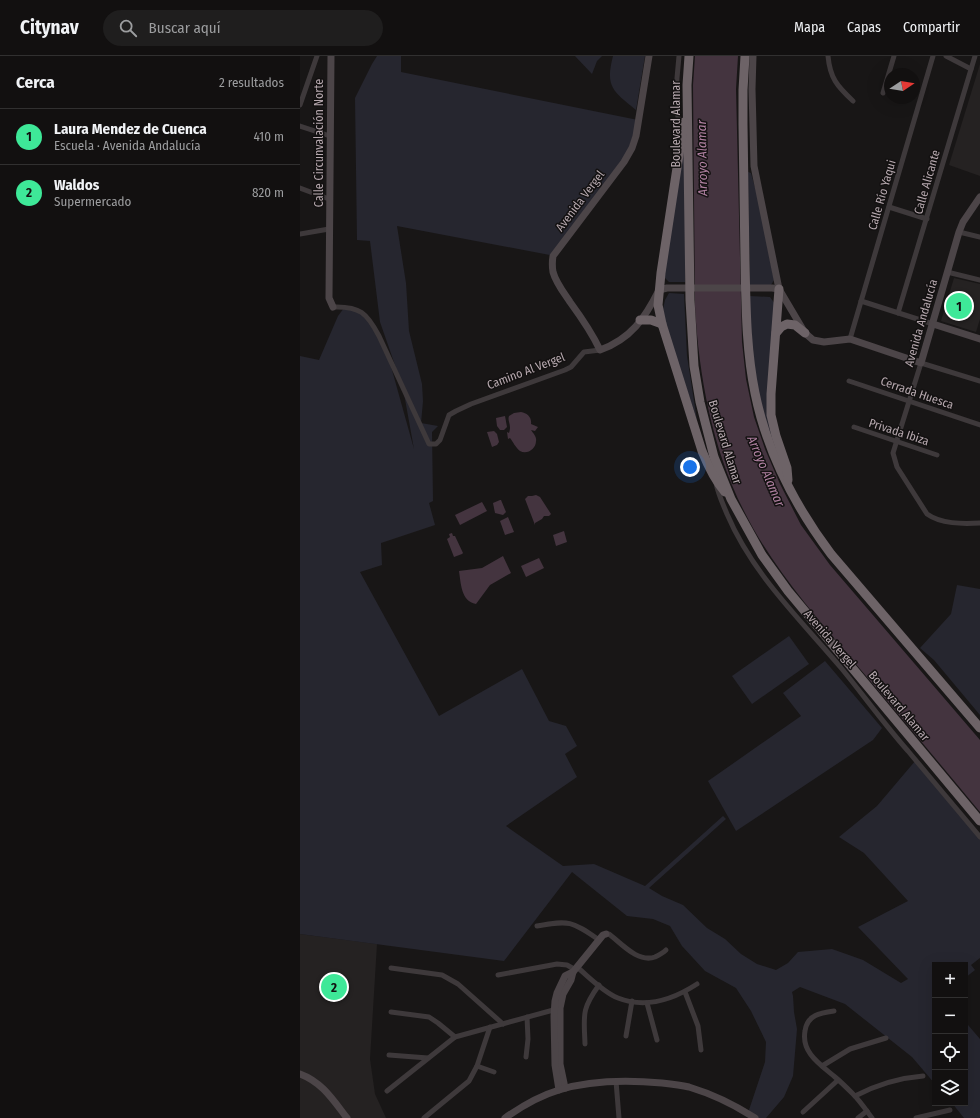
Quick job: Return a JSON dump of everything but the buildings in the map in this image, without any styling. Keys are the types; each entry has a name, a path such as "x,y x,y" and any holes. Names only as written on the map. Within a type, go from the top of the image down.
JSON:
{"highway":[{"name":"Boulevard Alamar","path":"688,56 687,107 690,300 694,366 700,402 717,464 731,500 762,555 788,591 980,821"},
{"path":"745,56 743,117 746,332 754,388 774,455 790,491 811,527 831,554 980,728"},
{"path":"687,107 681,136 663,289 658,305 662,324 702,450 715,480 731,500"},
{"path":"775,288 776,333 771,394 772,415 776,436 787,468 790,491"},
{"path":"640,320 651,320 662,324"},
{"path":"776,333 781,327 787,324 795,326 805,333"}],"street":[{"path":"300,105 317,56"},
{"name":"Calle Circunvalación Norte","path":"331,56 329,298 333,307"},
{"name":"Avenida Vergel","path":"600,350 593,336 563,292 558,282 552,264 553,256 624,162 632,148 636,136 649,56"},
{"path":"679,56 676,103 681,136"},
{"path":"753,56 752,89 754,166 775,288 805,333 813,340 819,342 850,339 980,381"},
{"path":"828,56 831,74 835,81 853,100"},
{"path":"883,93 894,56"},
{"name":"Calle Río Yaqui","path":"850,339 933,56"},
{"path":"946,56 971,69"},
{"name":"Calle Alicante","path":"898,313 975,56"},
{"path":"300,126 330,136"},
{"path":"300,188 329,199"},
{"name":"Avenida Andalucía","path":"980,197 971,208 959,232 933,324 893,453 897,467 927,514 939,520 960,523 980,523"},
{"path":"889,208 927,219"},
{"path":"300,234 329,229"},
{"path":"959,232 980,237"},
{"path":"947,272 980,280"},
{"path":"663,289 775,288"},
{"name":"Camino Al Vergel","path":"333,307 346,307 364,313 370,319 429,444 436,444 440,440 449,415 456,411 471,404 565,370 571,367 584,352 600,350 614,345 624,338 640,320 663,289"},
{"path":"861,301 980,339"},
{"name":"Cerrada Huesca","path":"849,380 980,425"},
{"name":"Privada Ibiza","path":"854,427 937,455"},
{"name":"Avenida Vergel","path":"715,480 720,499 749,558 776,594 841,668 980,837"},
{"path":"537,926 556,922 566,922 580,926 599,940"},
{"path":"562,1089 554,1065 558,1043 557,993 565,976 575,969 603,935 606,934 609,934 637,956 643,958 656,957 666,950"},
{"path":"498,975 557,964 575,969 618,998 647,1003 669,998 685,992 697,984"},
{"path":"391,968 442,975 450,978 503,1024"},
{"path":"585,1044 585,1009 599,985"},
{"path":"685,992 698,1026 701,1050"},
{"path":"626,1036 632,1001"},
{"path":"647,1003 657,1040"},
{"path":"387,1091 455,1037 557,1009"},
{"path":"834,1011 818,1014 811,1018 806,1026 804,1037 806,1047 811,1056 855,1096 872,1118"},
{"path":"391,1012 429,1017 455,1037"},
{"path":"526,1057 528,1039 527,1017"},
{"path":"424,1118 466,1085 472,1077 490,1027"},
{"path":"822,1066 850,1050 886,1038"},
{"path":"389,1055 428,1058"},
{"path":"477,1066 494,1072"},
{"path":"300,1074 313,1080 325,1090 347,1118"},
{"path":"855,1096 872,1087 901,1078 923,1076"},
{"path":"803,1112 838,1080"},
{"path":"616,1081 619,1118"},
{"path":"505,1118 534,1099 562,1089 616,1081 646,1082 688,1087 724,1100 746,1116 755,1118"},
{"path":"916,1118 950,1110"},
{"path":"858,1118 866,1111"}],"shaded area":[{"path":"377,56 401,56 401,72 638,120 625,160 555,256 397,226 406,283 409,331 422,384 423,401 421,423 438,426 432,432 433,501 429,503 435,525 381,543 382,565 360,572 439,716 522,669 549,721 566,726 577,746 565,754 577,777 506,826 563,866 594,864 645,886 723,816 726,819 649,888 662,896 683,905 707,928 725,939 741,954 757,964 776,970 788,963 798,952 832,949 863,960 901,983 908,979 858,927 908,901 864,853 839,837 877,806 916,760 980,837 980,958 971,965 975,970 968,976 968,962 932,962 932,1080 912,1057 845,1004 800,987 792,992 797,1029 793,1076 784,1097 766,1118 755,1118 748,1113 765,1062 766,1042 751,1011 736,988 705,971 682,946 670,926 653,919 627,916 572,872 504,961 300,934 300,356 319,360 338,316 344,308 352,309 370,319 387,352 414,449 403,388 380,322 370,241 357,240 355,98"},
{"path":"575,56 602,56 597,61 592,74"},
{"path":"613,56 645,56 636,110 613,88 610,75"},
{"path":"980,64 980,176 949,165"},
{"path":"685,140 685,282 669,282 664,277"},
{"path":"748,172 751,173 758,198 774,280 771,285 750,285"},
{"path":"954,278 980,284 980,319 976,332 941,321"},
{"path":"669,293 684,294 687,356 697,420 667,330 663,309 665,300"},
{"path":"749,296 770,297 775,304 768,396 779,459 760,404 753,363"},
{"path":"957,585 980,589 980,715 934,660 920,648 951,614"},
{"path":"789,636 809,664 752,704 732,676"},
{"path":"825,661 882,728 873,740 736,831 708,781 801,716 783,693"},
{"path":"300,934 377,944 370,1059 375,1094 386,1118 300,1118"},
{"path":"968,1025 980,1039 980,1118 964,1118 954,1106 968,1106"}],"water":[{"name":"Arroyo Alamar","path":"695,56 738,56 736,89 742,342 746,379 754,417 765,449 780,484 801,525 830,565 980,740 980,812 792,587 766,550 755,531 744,511 723,462 715,437 704,386 695,307 693,85"},
{"path":"521,412 529,416 531,419 531,424 538,427 535,431 531,430 535,435 536,444 533,449 528,452 520,451 510,438 508,439 507,432 509,433 510,430 509,416 514,413"},
{"path":"505,416 507,427 504,430 500,430 497,426 496,418"},
{"path":"494,431 497,434 499,442 497,445 492,447 487,432"},
{"path":"536,495 540,497 551,514 549,516 544,516 535,523 535,525 525,499 528,496"},
{"path":"500,500 506,512 503,515 495,513 493,503"},
{"path":"482,502 487,511 460,525 455,515"},
{"path":"508,517 514,532 505,535 500,521"},
{"path":"564,531 567,542 556,546 553,535"},
{"path":"452,533 463,553 454,557 447,539 450,537 449,534"},
{"path":"503,556 511,573 490,585 476,604 467,599 461,586 459,571 482,568"},
{"path":"539,558 544,568 526,577 521,566"}],"place":[{"name":"Laura Mendez de Cuenca","path":"959,306"},
{"name":"Waldos","path":"334,987"}]}
